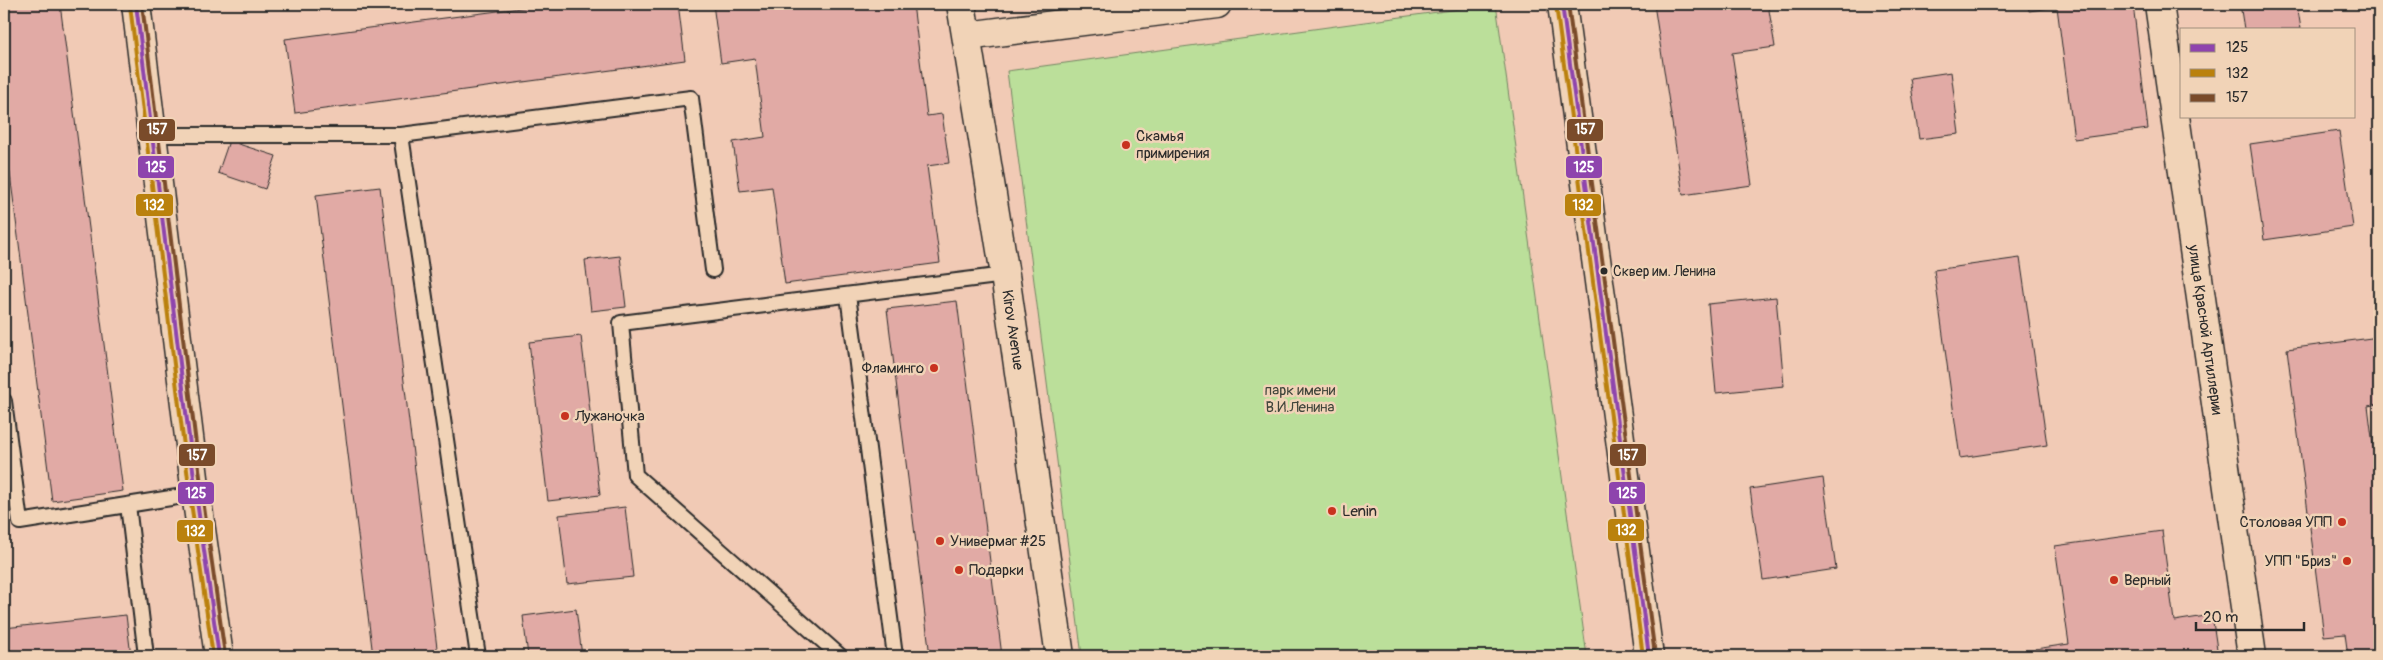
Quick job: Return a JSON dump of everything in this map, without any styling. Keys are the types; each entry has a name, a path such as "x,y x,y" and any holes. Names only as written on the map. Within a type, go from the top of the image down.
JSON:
{"street":[{"path":"136,4 196,494 219,656"},
{"name":"Kirov Avenue","path":"961,4 1005,275 1060,656"},
{"path":"967,36 1217,4"},
{"path":"1562,4 1649,656"},
{"name":"улица Красной Артиллерии","path":"2159,4 2252,656"}],"lane":[{"path":"152,135 401,136 691,98 713,270"},
{"path":"401,136 478,656"},
{"path":"840,656 635,475 621,323 1005,275"},
{"path":"848,295 895,656"},
{"path":"4,401 20,522 196,494"},
{"path":"128,505 146,656"}],"green space":[{"name":"парк имени В.И.Ленина","path":"1496,4 1587,656 1082,656 1007,71"}],"building":[{"path":"30,4 60,4 123,491 52,501 4,127 4,7"},
{"path":"551,4 678,4 685,60 295,113 285,39"},
{"path":"713,4 913,4 927,116 942,114 949,163 927,166 940,263 785,284 772,187 740,191 733,142 765,137 755,58 721,63"},
{"path":"1654,4 1768,4 1775,47 1732,53 1752,185 1683,195"},
{"path":"2028,4 2133,4 2148,129 2074,139 2057,7 2029,11"},
{"path":"2240,4 2297,4 2301,28 2244,28"},
{"path":"1951,72 1959,134 1919,139 1910,78"},
{"path":"2339,131 2353,227 2264,240 2250,144"},
{"path":"229,141 276,156 265,189 218,173"},
{"path":"380,187 438,656 373,656 316,195"},
{"path":"620,256 626,307 591,311 585,260"},
{"path":"2020,258 2047,445 1960,458 1934,270"},
{"path":"1776,297 1784,386 1716,393 1708,304"},
{"path":"957,301 1002,656 930,656 887,309"},
{"path":"581,336 600,495 548,501 529,342"},
{"name":"УПП \"Бриз\"","path":"2379,337 2379,404 2368,406 2379,493 2379,629 2374,630 2378,656 2348,656 2345,634 2324,636 2287,349"},
{"path":"1823,478 1836,569 1763,580 1750,489"},
{"path":"625,507 633,577 567,584 559,515"},
{"name":"Верный","path":"2162,531 2174,621 2212,615 2218,656 2036,656 2035,649 2069,644 2055,546"},
{"path":"576,609 582,656 528,656 523,616"},
{"path":"126,615 131,656 4,656 4,628"}],"transit line":[{"name":"125","path":"136,4 196,494 219,656"},
{"name":"157","path":"142,4 202,493 225,655"},
{"name":"125","path":"1562,4 1649,656"},
{"name":"157","path":"1568,4 1655,655"},
{"name":"132","path":"130,5 190,495 213,656"},
{"name":"132","path":"1556,5 1643,656"}],"place":[{"name":"Скамья примирения","path":"1126,145"},
{"name":"Сквер им. Ленина","path":"1604,271"},
{"name":"Фламинго","path":"934,368"},
{"name":"Лужаночка","path":"565,416"},
{"name":"Lenin","path":"1332,511"},
{"name":"Столовая УПП","path":"2342,522"},
{"name":"Универмаг #25","path":"940,541"},
{"name":"УПП \"Бриз\"","path":"2347,561"},
{"name":"Подарки","path":"959,570"},
{"name":"Верный","path":"2114,580"}]}
